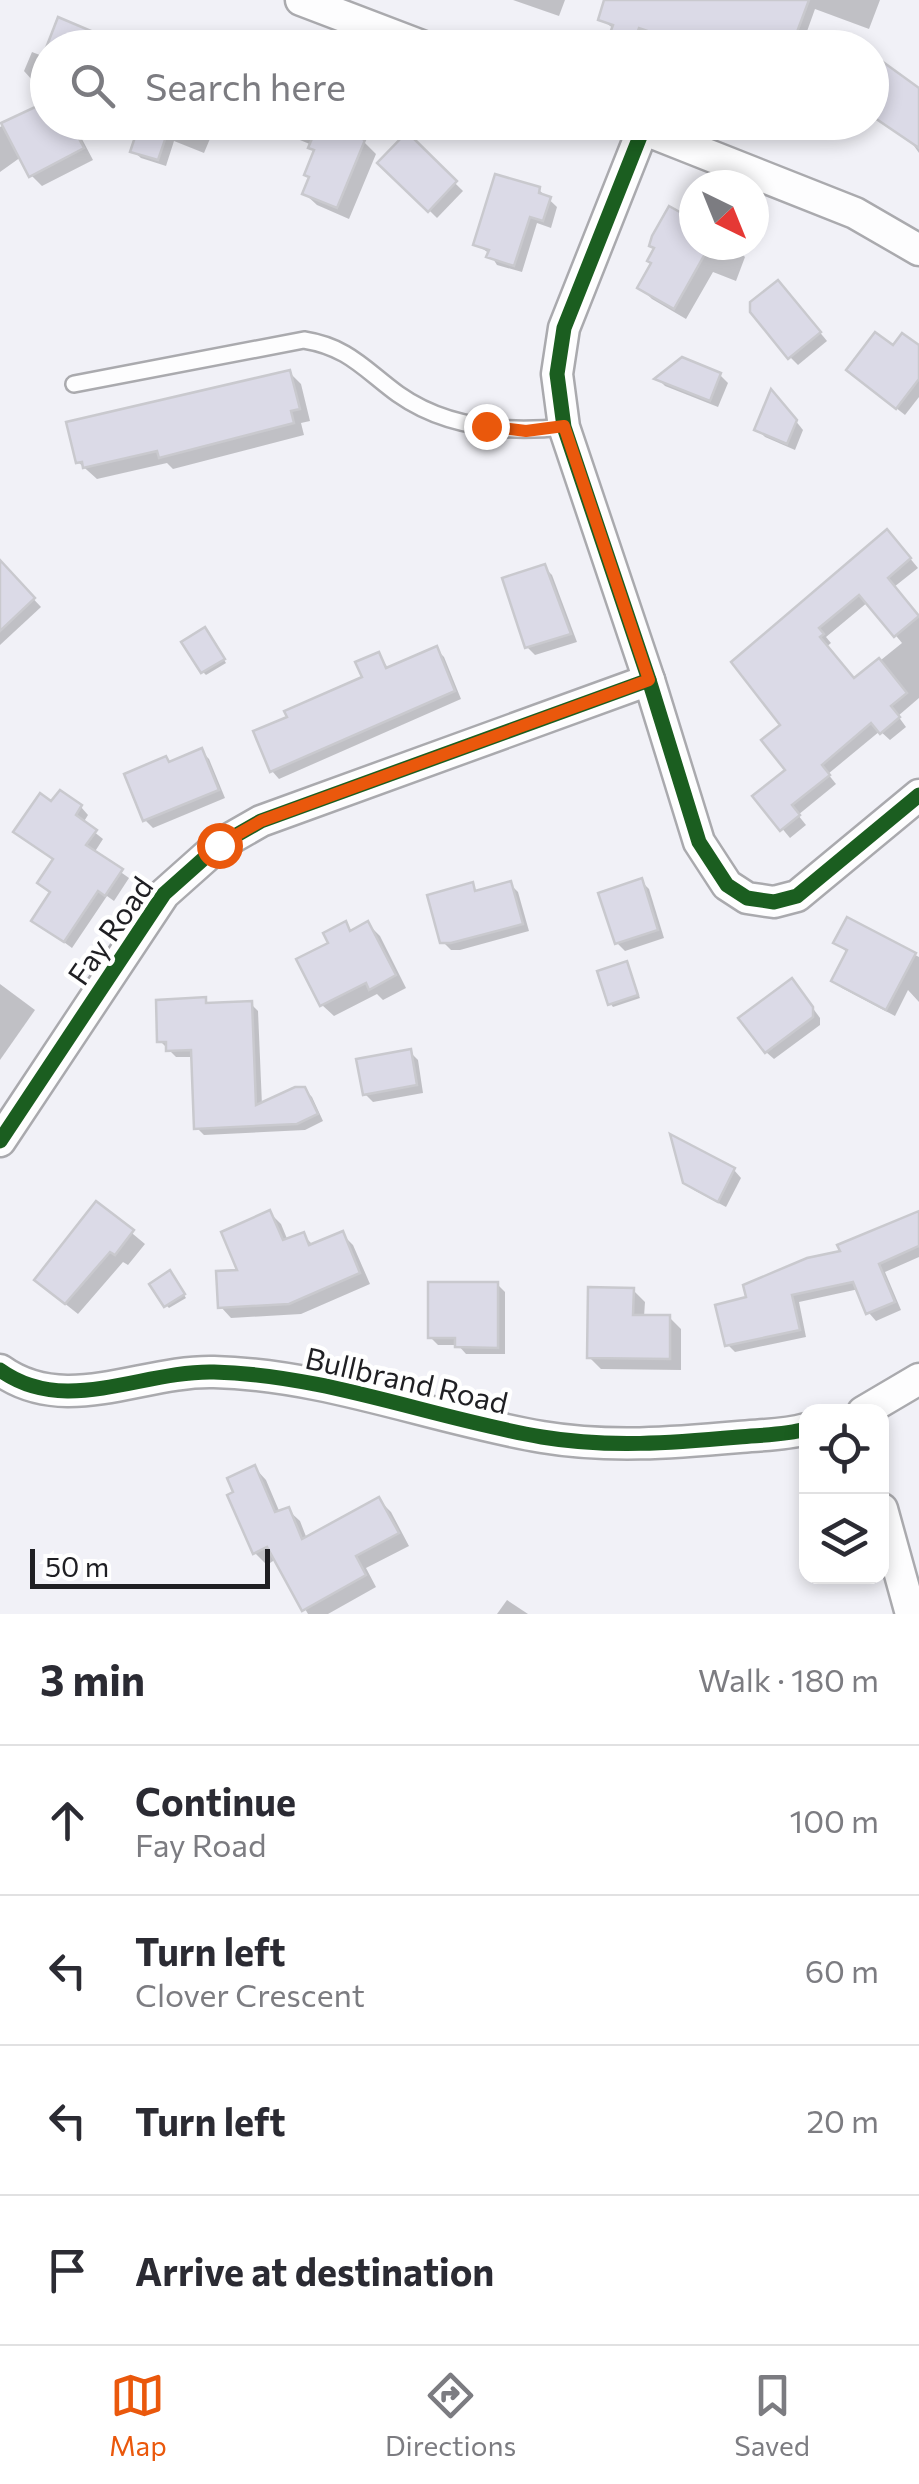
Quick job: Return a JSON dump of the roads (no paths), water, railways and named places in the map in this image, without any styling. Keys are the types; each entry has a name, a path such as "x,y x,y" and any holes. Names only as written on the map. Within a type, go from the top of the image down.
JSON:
{"street":[{"path":"301,0 380,30"},
{"path":"629,140 564,328 557,374 564,426 699,842 727,885 747,898 774,902 796,896 919,795"},
{"path":"670,140 855,213 919,250"},
{"name":"Fay Road","path":"0,1142 164,894 219,845 261,821 649,680"},
{"name":"Bullbrand Road","path":"0,1370 14,1380 48,1390 88,1392 183,1371 312,1383 540,1437 617,1446 799,1430"},
{"path":"877,1404 919,1379"},
{"path":"889,1535 911,1614"}],"lane":[{"path":"74,384 304,340 327,344 350,355 400,396 433,414 466,424 526,431 564,426"}]}
